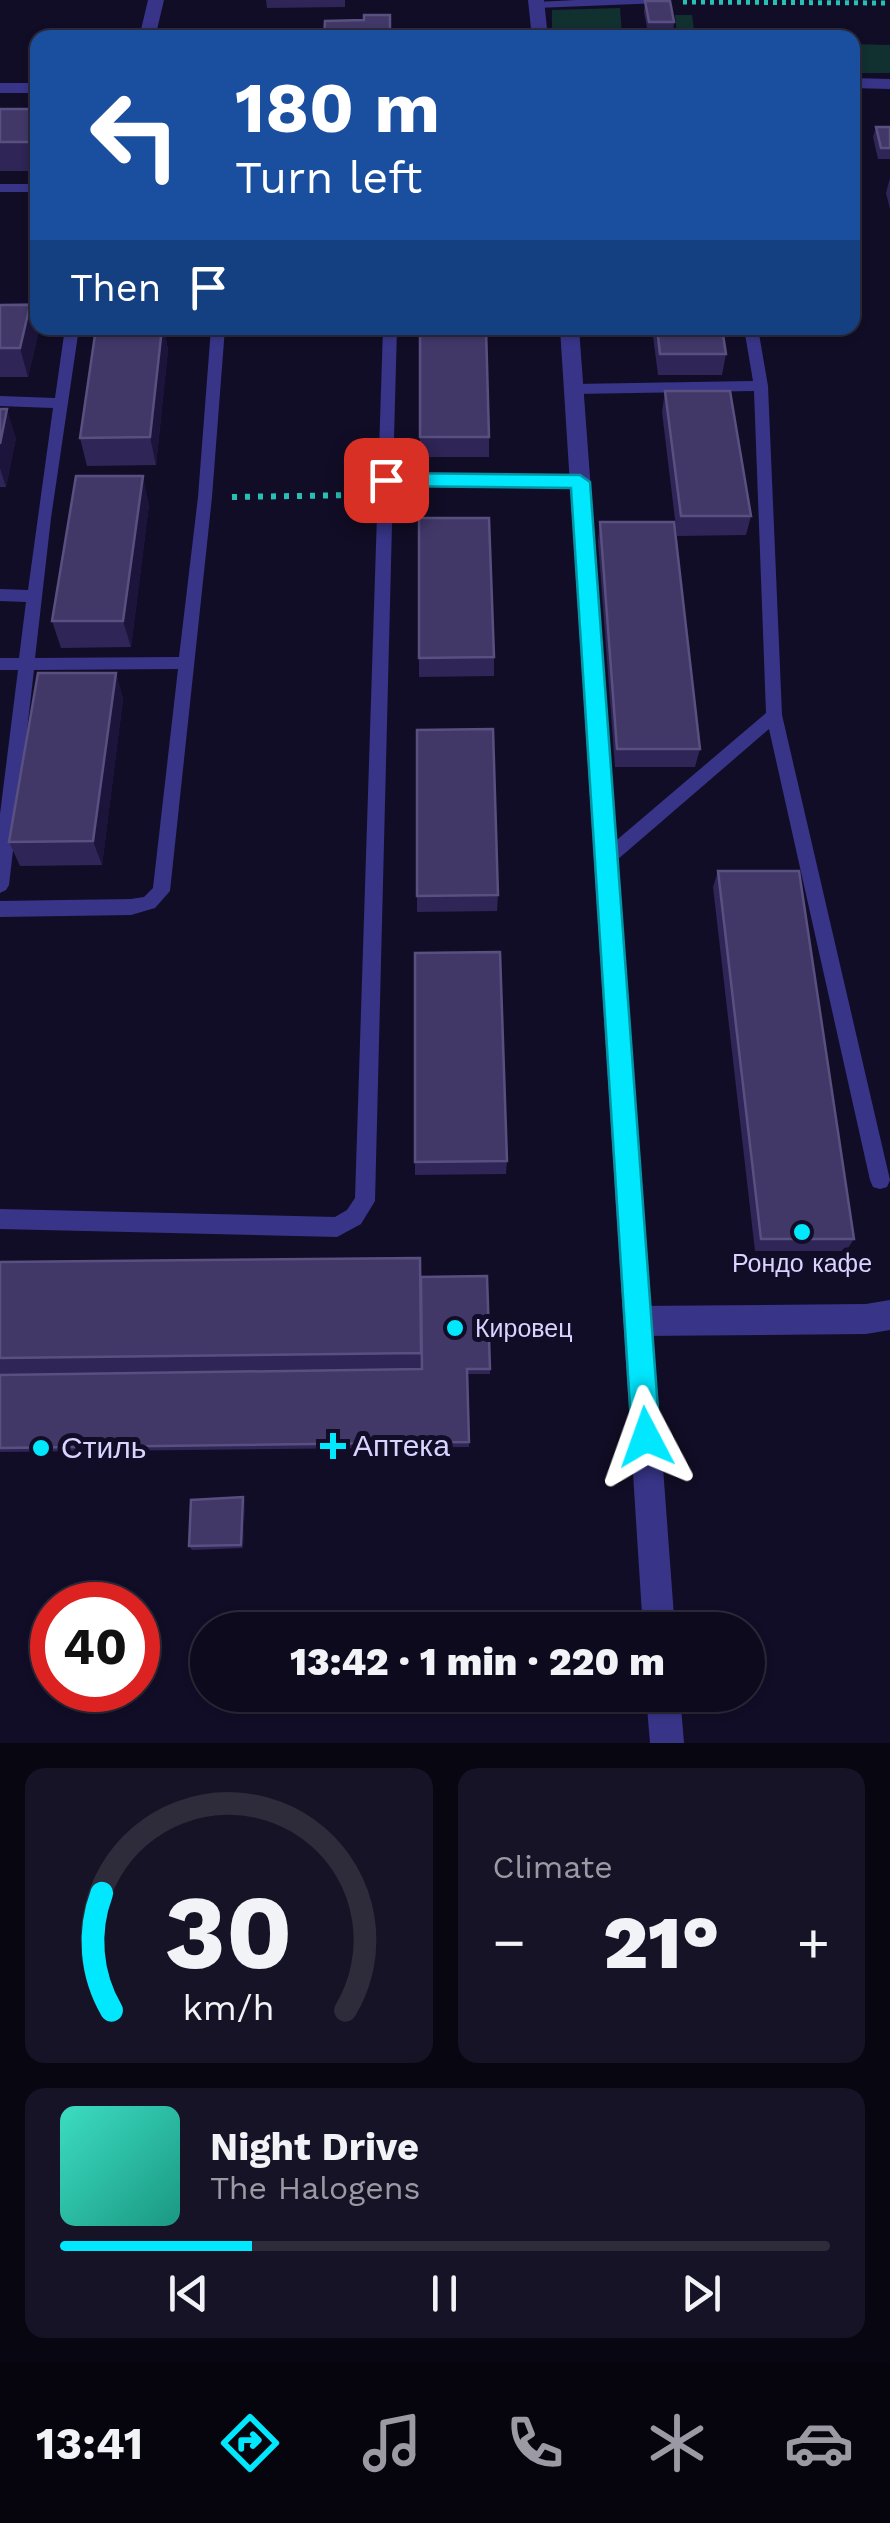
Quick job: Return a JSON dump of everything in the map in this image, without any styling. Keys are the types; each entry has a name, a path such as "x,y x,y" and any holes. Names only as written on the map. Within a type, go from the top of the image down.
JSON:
{"street":[{"path":"148,30 156,0"},
{"path":"536,3 539,30"},
{"path":"860,83 890,84"},
{"path":"0,88 30,88"},
{"path":"570,335 658,1612"},
{"path":"638,1321 866,1319 890,1315"},
{"path":"665,1712 667,1743"}],"lane":[{"path":"536,3 661,1"},
{"path":"0,188 30,188"},
{"path":"0,308 30,307"},
{"path":"0,885 5,808 71,335"},
{"path":"0,909 131,906 149,903 161,891 184,663 206,497 218,335"},
{"path":"0,1219 337,1228 354,1217 365,1201 390,335"},
{"path":"752,335 762,386 774,715 880,1180"},
{"path":"574,389 762,386"},
{"path":"0,401 60,402"},
{"path":"386,487 580,482"},
{"path":"0,595 34,596"},
{"path":"0,664 184,663"},
{"path":"604,861 774,715"}],"path":[{"path":"661,1 890,3"},
{"path":"206,497 386,487"}],"green space":[{"path":"620,8 622,30 552,30 552,10"},
{"path":"675,15 692,15 694,30 676,30"},
{"path":"860,44 890,45 890,73 860,73"}],"building":[{"path":"645,1 670,1 674,22 649,22"},
{"path":"364,15 390,15 390,30 324,30 325,21 364,20"},
{"path":"0,109 30,109 30,142 0,142"},
{"path":"876,127 890,127 890,148 881,148"},
{"path":"0,305 30,305 20,348 0,348"},
{"path":"95,335 161,335 150,437 80,438"},
{"path":"420,335 486,335 489,437 420,437"},
{"path":"658,335 723,335 726,354 660,354"},
{"path":"665,391 730,391 751,516 681,516"},
{"path":"0,409 7,409 0,444"},
{"path":"76,476 143,476 123,621 52,621"},
{"path":"419,518 489,518 494,657 419,658"},
{"path":"600,522 674,522 700,749 617,749"},
{"path":"38,673 116,673 93,841 9,842"},
{"path":"493,729 498,895 417,896 417,730"},
{"path":"718,871 799,871 854,1239 761,1239"},
{"path":"500,952 507,1161 415,1162 415,953"},
{"path":"420,1258 421,1353 0,1358 0,1262"},
{"name":"Кировец","path":"487,1276 490,1369 467,1369 469,1442 0,1448 0,1375 422,1369 421,1277"},
{"path":"243,1497 241,1545 189,1546 191,1500"}],"place":[{"name":"Рондо кафе","path":"802,1232"},
{"name":"Кировец","path":"455,1328"},
{"name":"Аптека","path":"333,1446"},
{"name":"Стиль","path":"41,1448"}],"route":[{"path":"386,480 580,482 646,1437"}]}
